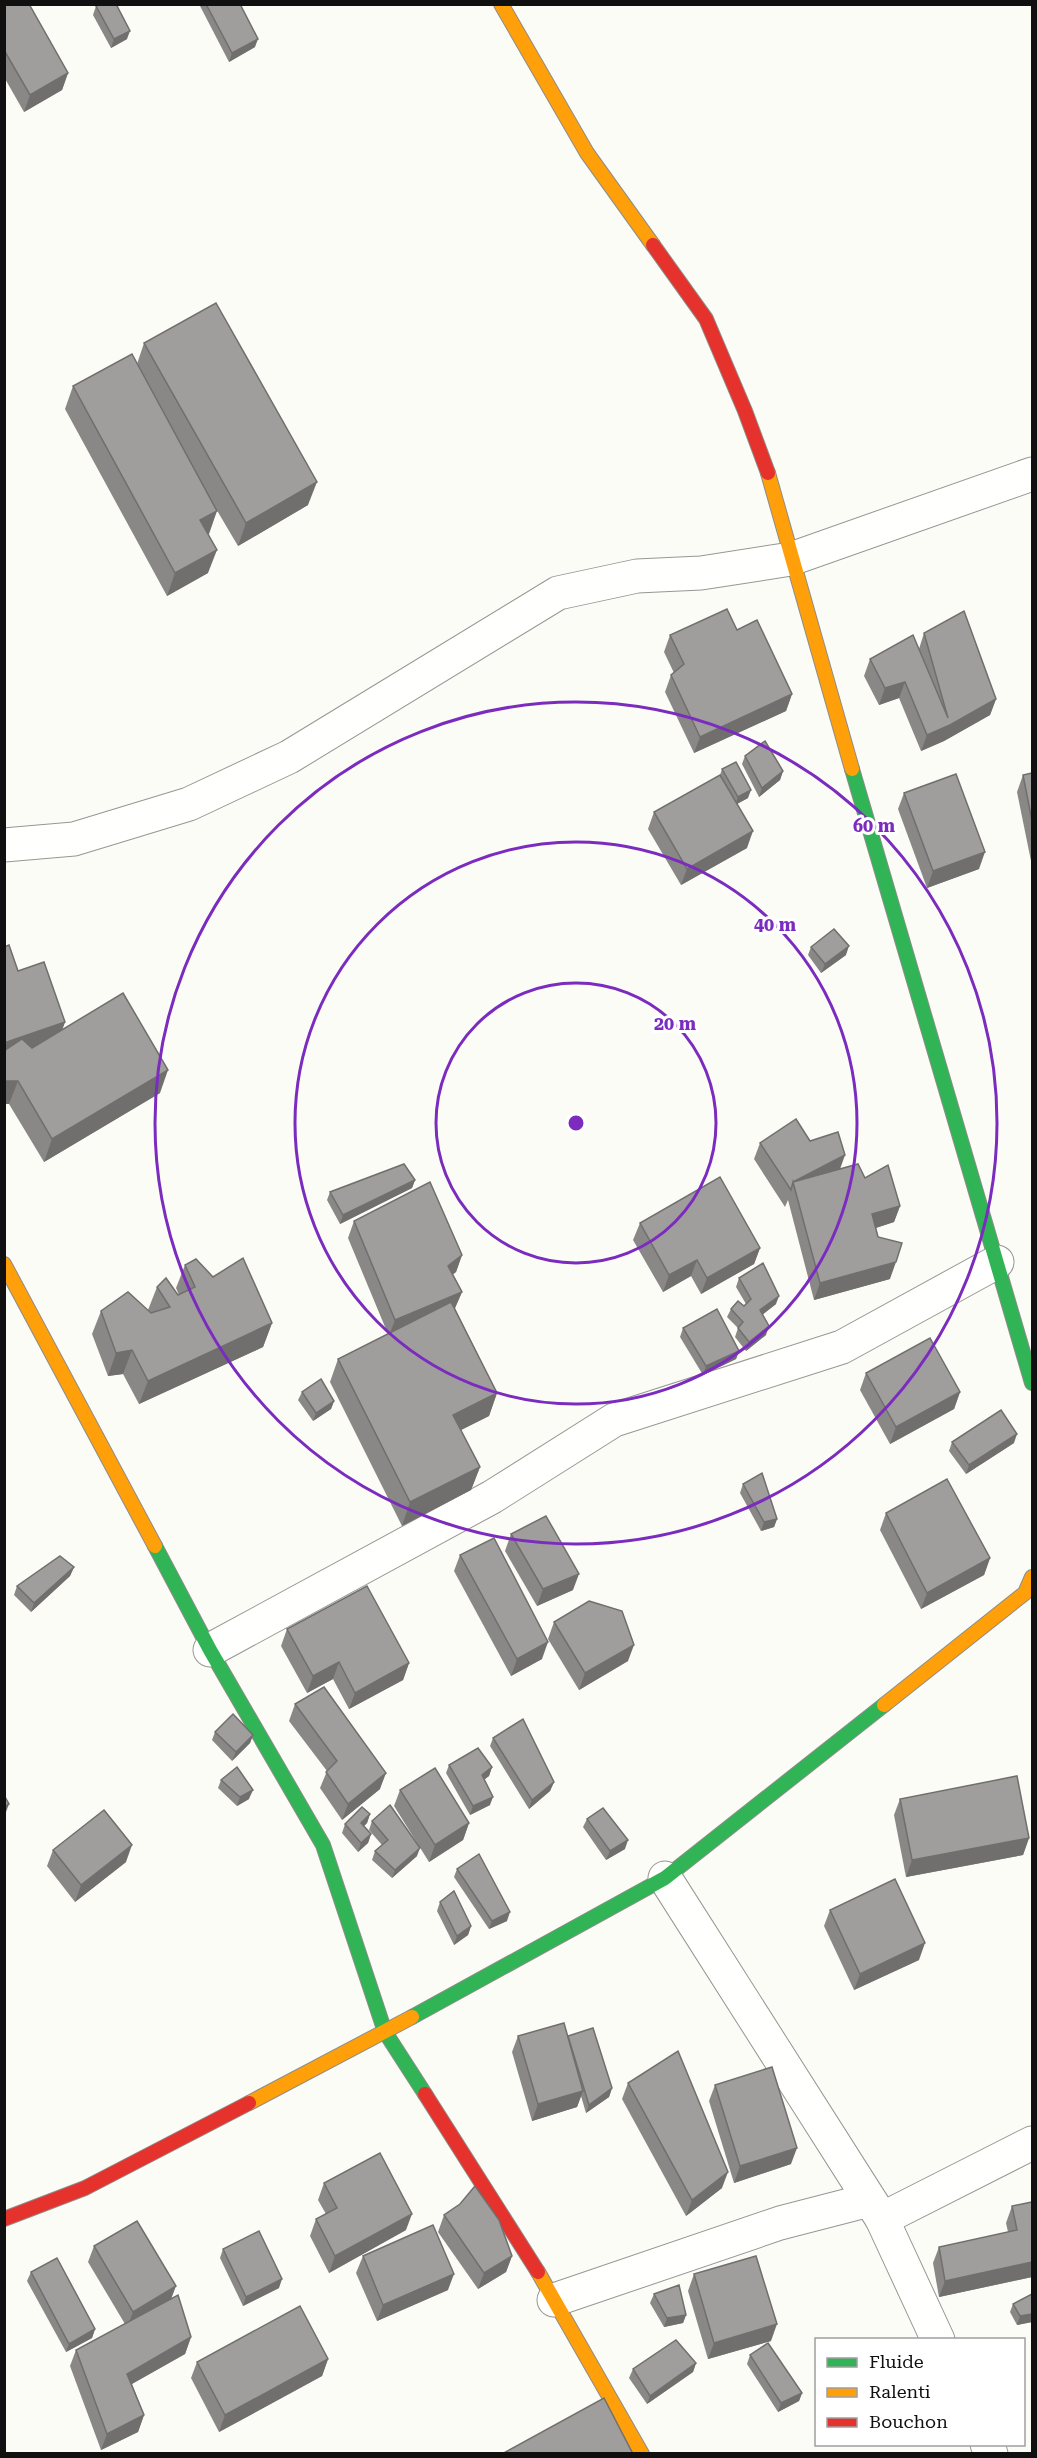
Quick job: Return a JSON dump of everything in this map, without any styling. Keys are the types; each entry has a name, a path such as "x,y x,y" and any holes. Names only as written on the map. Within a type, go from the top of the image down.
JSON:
{"street":[{"path":"501,4 587,153 706,319 745,411 770,479 791,559 1032,1383"},
{"path":"4,845 74,839 189,804 289,757 558,593 637,576 701,573 791,559 1032,474"},
{"path":"210,1650 492,1497 614,1420 842,1347 997,1262"},
{"path":"4,1264 210,1650 323,1845 385,2032 522,2245 642,2454"},
{"path":"4,2219 85,2188 385,2032 665,1878 1024,1593 1032,1577"},
{"path":"665,1878 875,2209 937,2338"},
{"path":"554,2300 780,2223 875,2209 1032,2143"}],"building":[{"path":"4,4 29,4 68,73 30,95 4,50"},
{"path":"116,4 130,31 114,39 96,6"},
{"path":"206,4 240,4 258,39 232,53"},
{"path":"216,303 317,482 246,523 144,343"},
{"path":"132,354 217,511 200,520 217,550 175,573 73,386"},
{"path":"727,609 737,630 757,620 792,694 700,737 671,675 684,664 670,635"},
{"path":"964,611 996,699 927,735 905,682 885,688 870,659 913,635 948,718 924,633"},
{"path":"765,741 783,771 762,788 745,756"},
{"path":"736,762 751,790 738,797 722,769"},
{"path":"1032,773 1032,821 1023,775"},
{"path":"956,774 985,852 933,871 904,793"},
{"path":"720,775 753,831 687,869 654,812"},
{"path":"834,929 849,946 825,964 811,947"},
{"path":"9,945 18,971 44,962 65,1022 4,1043 4,947"},
{"path":"123,993 168,1070 52,1139 18,1081 4,1081 4,1051 22,1039 32,1048"},
{"path":"796,1119 810,1141 838,1132 845,1155 793,1182 791,1190 760,1143"},
{"path":"404,1164 415,1180 343,1215 330,1192"},
{"path":"858,1164 865,1178 888,1165 900,1206 872,1214 878,1237 902,1243 896,1262 820,1283 793,1182"},
{"path":"720,1177 760,1248 707,1278 697,1260 669,1275 640,1223"},
{"path":"430,1182 462,1255 448,1266 462,1292 395,1320 354,1221"},
{"path":"243,1258 272,1323 148,1381 132,1350 116,1353 101,1311 128,1292 151,1313 170,1307 157,1287 166,1278 178,1295 195,1287 185,1265 196,1259 213,1277"},
{"path":"763,1263 779,1296 760,1310 769,1326 749,1342 738,1328 743,1322 731,1309 738,1301 744,1306 751,1299 739,1278"},
{"path":"451,1302 497,1393 453,1415 480,1467 410,1502 338,1359"},
{"path":"717,1309 739,1351 706,1366 683,1328"},
{"path":"930,1338 960,1392 896,1427 866,1373"},
{"path":"321,1379 334,1401 316,1413 302,1392"},
{"path":"1001,1410 1017,1434 969,1465 952,1442"},
{"path":"762,1473 777,1519 764,1522 743,1484"},
{"path":"947,1479 990,1558 927,1593 886,1513"},
{"path":"546,1516 579,1574 543,1589 511,1534"},
{"path":"494,1538 548,1642 517,1659 460,1555"},
{"path":"60,1556 74,1567 34,1603 17,1586"},
{"path":"367,1586 409,1663 355,1693 339,1662 313,1676 287,1629"},
{"path":"589,1601 622,1611 634,1645 585,1673 554,1622"},
{"path":"324,1687 386,1773 348,1804 326,1772 337,1761 295,1704"},
{"path":"233,1714 253,1735 236,1752 215,1732"},
{"path":"523,1719 554,1782 532,1800 493,1738"},
{"path":"478,1748 492,1767 482,1775 493,1797 473,1806 449,1765"},
{"path":"237,1767 253,1790 240,1797 221,1780"},
{"path":"435,1768 469,1823 435,1845 400,1790"},
{"path":"1017,1776 1029,1838 912,1860 900,1799"},
{"path":"4,1795 9,1804 4,1807"},
{"path":"390,1805 420,1848 395,1870 375,1851 388,1840 372,1821"},
{"path":"362,1807 370,1814 361,1823 371,1834 361,1843 345,1824"},
{"path":"603,1808 628,1840 610,1851 587,1819"},
{"path":"104,1810 132,1845 81,1885 53,1850"},
{"path":"479,1854 510,1912 492,1921 457,1869"},
{"path":"895,1879 925,1943 860,1974 830,1910"},
{"path":"454,1891 471,1926 457,1936 440,1902"},
{"path":"564,2023 583,2091 538,2104 518,2036"},
{"path":"593,2028 612,2088 589,2105 568,2036"},
{"path":"678,2051 728,2172 692,2200 628,2083"},
{"path":"772,2067 797,2148 740,2166 715,2085"},
{"path":"380,2153 412,2214 335,2256 316,2219 337,2208 324,2183"},
{"path":"475,2186 499,2220 512,2256 484,2273 444,2215 460,2204"},
{"path":"1032,2202 1032,2262 945,2281 939,2247 1017,2230 1012,2206"},
{"path":"137,2221 176,2286 133,2312 94,2246"},
{"path":"433,2225 454,2274 383,2305 363,2256"},
{"path":"259,2231 282,2279 246,2297 223,2249"},
{"path":"756,2256 777,2324 714,2343 694,2274"},
{"path":"57,2258 95,2329 69,2344 31,2272"},
{"path":"679,2285 686,2315 667,2318 654,2294"},
{"path":"1032,2294 1032,2314 1020,2316 1013,2304"},
{"path":"178,2295 191,2337 127,2374 144,2415 107,2434 76,2350"},
{"path":"300,2306 328,2359 225,2415 197,2362"},
{"path":"676,2340 696,2363 650,2396 633,2369"},
{"path":"768,2343 802,2393 781,2403 750,2355"},
{"path":"604,2398 633,2454 502,2454"}],"traffic: fast":[{"path":"852,769 1032,1383"},
{"path":"155,1546 210,1650 323,1845 385,2032 425,2094"},
{"path":"412,2017 665,1878 884,1705"}],"traffic: slow":[{"path":"501,4 587,153 653,245"},
{"path":"768,473 852,769"},
{"path":"4,1264 155,1546"},
{"path":"884,1705 1025,1593 1032,1577"},
{"path":"249,2103 412,2017"},
{"path":"538,2272 642,2454"}],"traffic: jam":[{"path":"653,245 706,319 745,411 768,473"},
{"path":"425,2094 538,2272"},
{"path":"4,2219 85,2188 249,2103"}]}
